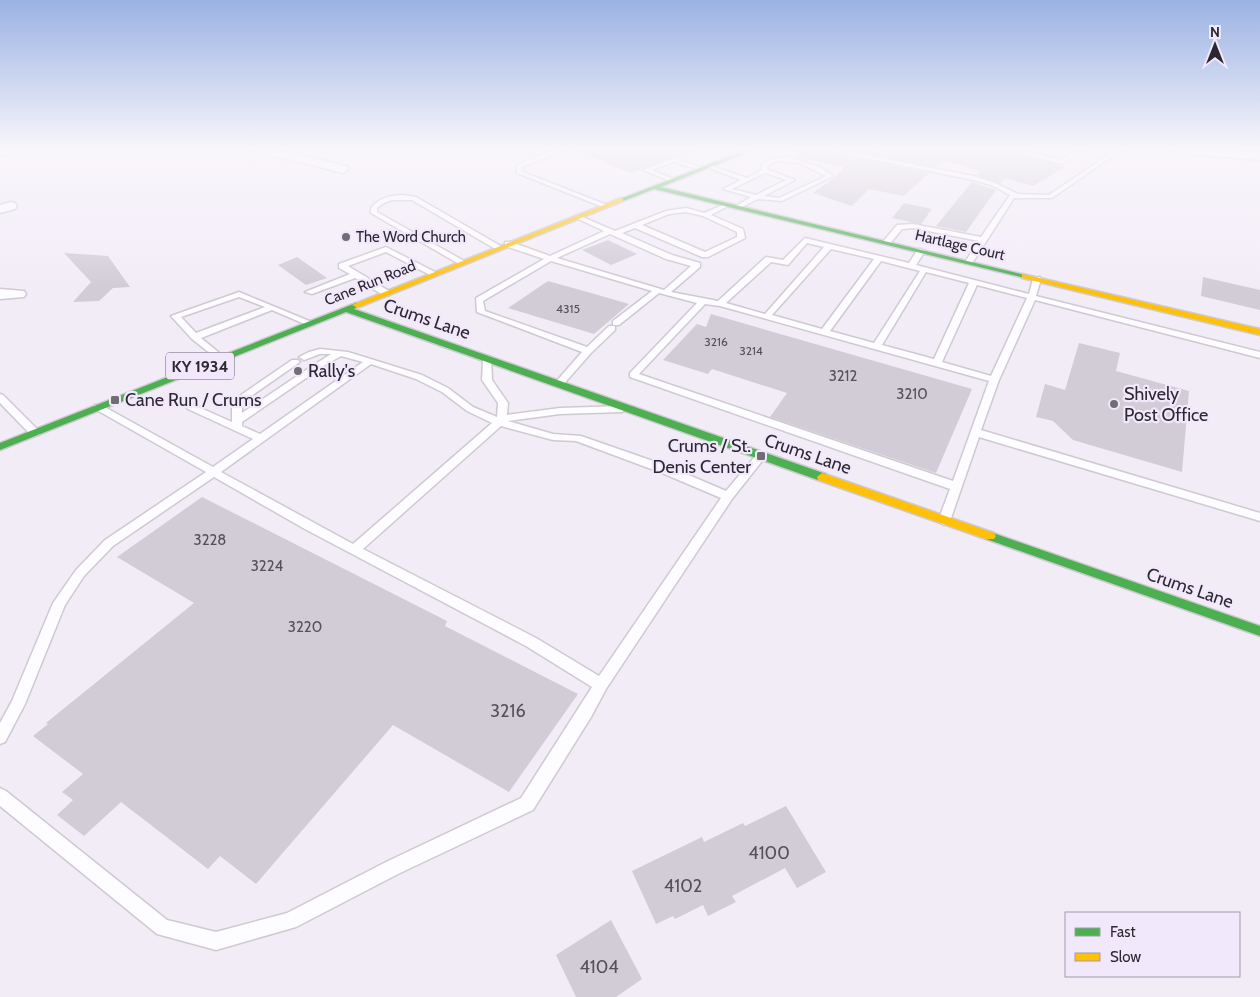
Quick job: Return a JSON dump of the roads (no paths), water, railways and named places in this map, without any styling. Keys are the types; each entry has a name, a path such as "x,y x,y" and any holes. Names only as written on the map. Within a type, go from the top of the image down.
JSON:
{"main road":[{"name":"Cane Run Road","path":"0,447 632,196"},
{"name":"Hartlage Court","path":"689,196 1260,332"},
{"name":"Crums Lane","path":"346,309 1260,631"}],"street":[{"path":"0,294 18,294"}],"lane":[{"path":"462,262 374,213 374,208 376,205 392,198 406,196 414,198 504,246 662,292 720,304 994,380"},
{"path":"578,196 605,206"},
{"path":"751,196 780,200 789,196"},
{"path":"738,207 760,196"},
{"path":"969,262 1013,196"},
{"path":"1033,196 1051,196"},
{"path":"704,218 727,205"},
{"path":"588,352 481,312 479,300 549,259 608,233 668,212 686,210 740,231 741,238"},
{"path":"578,217 651,257 669,257"},
{"path":"635,225 705,256 741,238"},
{"path":"712,226 741,238"},
{"path":"886,243 900,227 913,226 984,240"},
{"path":"559,384 614,326 697,265 669,257 608,233"},
{"path":"720,304 769,259 785,263 805,240 1260,355"},
{"path":"766,317 829,246"},
{"path":"386,293 342,266 386,249 433,274"},
{"path":"911,266 921,251"},
{"path":"824,333 878,258"},
{"path":"876,346 924,270"},
{"path":"309,292 355,275"},
{"path":"944,521 994,380 1032,297 1037,278"},
{"path":"937,363 974,282"},
{"path":"220,358 195,337 175,316 239,294 310,323"},
{"path":"703,302 633,375 957,487"},
{"path":"195,337 272,306"},
{"path":"237,423 237,405 244,397 310,353 330,350 419,377 445,390 470,409 500,421 553,437 577,438 666,470 728,496"},
{"path":"237,423 316,367 340,353"},
{"path":"488,359 487,380 503,403 500,421"},
{"path":"0,737 18,704 59,603 80,573 109,543 214,472 370,361"},
{"path":"0,397 35,433"},
{"path":"98,407 307,525 355,548 530,642 600,686"},
{"path":"191,407 237,423 261,439"},
{"path":"355,548 500,421 560,411 627,408"},
{"path":"975,432 1260,517"},
{"path":"0,796 163,928 216,941 290,921 392,868 527,804 586,712 600,686 728,496 761,456"}],"place":[{"name":"The Word Church","path":"346,237"},
{"name":"Rally's","path":"298,371"},
{"name":"Cane Run / Crums","path":"115,400"},
{"name":"Shively Post Office","path":"1114,404"},
{"name":"Crums / St. Denis Center","path":"761,456"}]}
